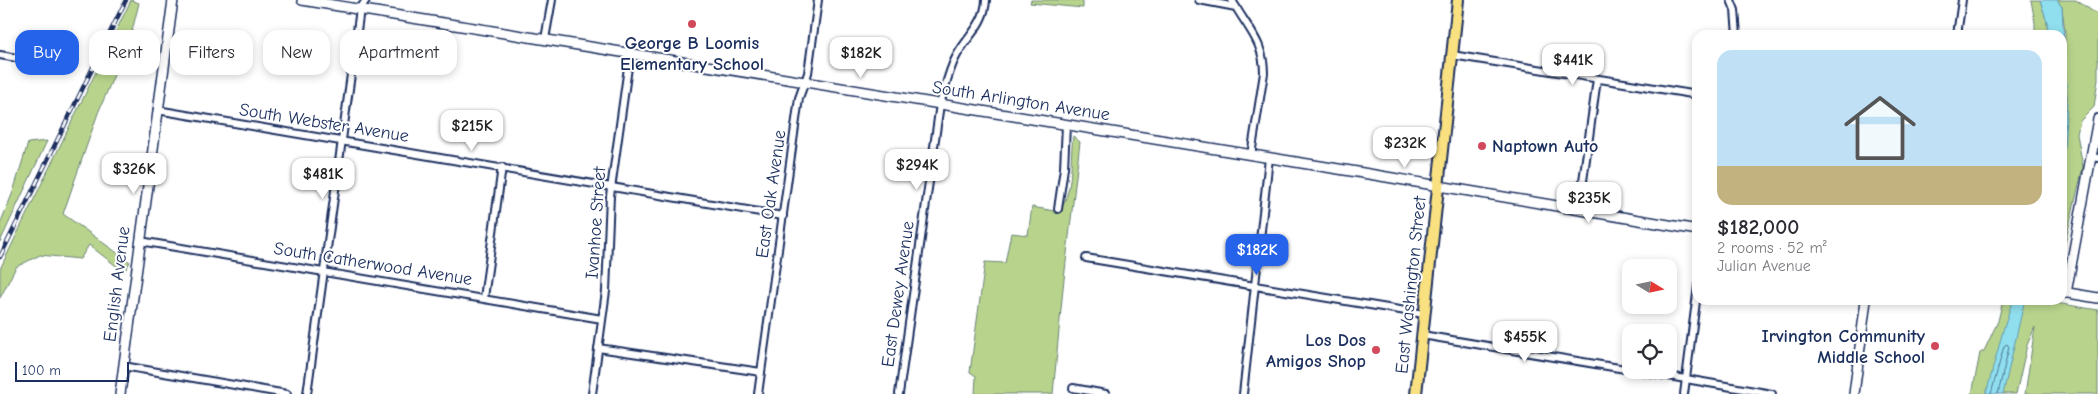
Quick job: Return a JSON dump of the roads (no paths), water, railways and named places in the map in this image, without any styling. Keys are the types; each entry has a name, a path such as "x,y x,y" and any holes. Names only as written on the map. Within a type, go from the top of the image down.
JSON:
{"main road":[{"name":"English Avenue","path":"120,394 173,0"},
{"name":"South Arlington Avenue","path":"302,0 1692,229"},
{"name":"East Washington Street","path":"1416,394 1458,0"},
{"path":"2067,279 2094,158 2098,119"},
{"path":"2067,293 2098,298"},
{"path":"1854,394 1865,305"}],"street":[{"path":"307,394 360,9 366,0"},
{"path":"545,39 552,0"},
{"name":"East Oak Avenue","path":"758,394 799,98 808,73 818,0"},
{"name":"East Dewey Avenue","path":"899,394 940,104 952,65 960,50 981,22 986,0"},
{"path":"1198,0 1236,7"},
{"path":"1232,0 1261,48 1264,62 1264,73 1251,155"},
{"path":"1732,0 1737,30"},
{"path":"1958,30 1962,0"},
{"name":"Ivanhoe Street","path":"592,394 607,277 612,186 630,53"},
{"path":"1452,55 1692,94"},
{"path":"0,56 15,58"},
{"path":"1579,210 1597,79"},
{"name":"South Webster Avenue","path":"157,110 782,216"},
{"path":"1058,208 1064,168 1066,125"},
{"path":"1243,394 1269,158"},
{"path":"484,298 502,167"},
{"name":"South Catherwood Avenue","path":"140,241 602,319"},
{"path":"1086,258 1424,314"},
{"path":"1684,394 1696,305"},
{"path":"1422,335 1622,368"},
{"path":"598,348 761,372"},
{"path":"123,366 287,394"},
{"path":"1677,378 1772,394"},
{"path":"1073,388 1106,394"}],"water":[{"path":"2040,0 2057,0 2062,7 2063,30 2048,30"},
{"path":"2011,305 2024,305 2003,394 1986,394"}],"railway":[{"path":"0,257 126,0"}],"place":[{"name":"George B Loomis Elementary School","path":"692,24"},
{"name":"Naptown Auto","path":"1482,146"},
{"name":"Irvington Community Middle School","path":"1935,346"},
{"name":"Los Dos Amigos Shop","path":"1376,350"}]}
